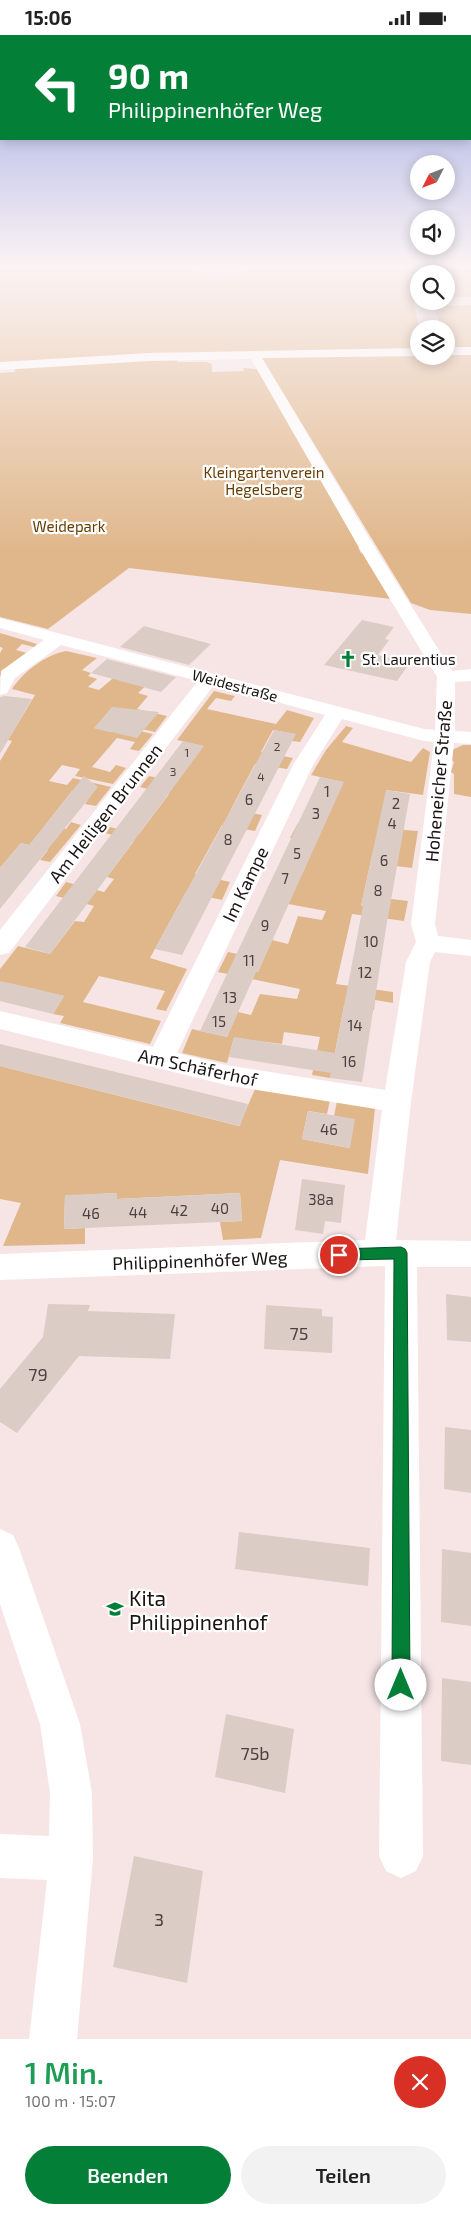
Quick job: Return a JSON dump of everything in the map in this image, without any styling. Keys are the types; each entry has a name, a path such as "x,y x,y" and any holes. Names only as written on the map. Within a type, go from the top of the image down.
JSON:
{"street":[{"path":"0,366 58,363"},
{"name":"Hoheneicher Straße","path":"259,363 369,551 446,677 445,737 423,924 428,942"},
{"name":"Weidestraße","path":"0,623 424,735 471,738"},
{"path":"0,689 8,675 59,638"},
{"path":"446,677 471,675"},
{"name":"Am Heiligen Brunnen","path":"0,947 210,678"},
{"name":"Im Kampe","path":"160,1060 303,765 338,712"},
{"path":"401,1856 390,1253 397,1102 418,962 428,942 471,948"},
{"name":"Am Schäferhof","path":"0,1021 226,1075 397,1102"},
{"name":"Philippinenhöfer Weg","path":"0,1267 390,1253 471,1254"},
{"path":"0,1548 60,1724 71,1793 71,1859 53,2039"},
{"path":"0,1856 71,1859"}],"green space":[{"path":"0,363 23,363 0,364"},
{"path":"84,363 208,363 212,364 212,372 244,371 243,368 257,369 361,547 358,547 361,553 366,555 391,599 129,568 48,629 0,617 0,373 15,372 14,366"},
{"path":"265,363 410,363 410,365 455,365 455,363 471,363 471,614 430,610 411,603"},
{"path":"0,633 37,644 34,647 22,644 16,650 27,653 0,676 0,653 3,648 0,647"},
{"path":"66,651 97,658 82,670 91,673 88,676 97,679 88,687 99,690 112,679 157,675 138,693 148,696 137,709 167,716 155,732 119,724 94,728 111,732 117,726 153,734 139,751 130,749 135,742 117,738 92,767 110,772 116,765 126,768 113,784 75,776 80,769 62,765 49,781 67,785 73,778 111,787 96,806 85,804 91,795 72,791 46,824 66,829 71,822 81,825 50,862 40,860 48,850 21,843 0,868 0,761 12,741 8,740 35,695 12,689 22,676 35,665 50,656"},
{"path":"214,691 235,696 231,701 216,698 207,709 276,724 287,710 314,718 300,742 292,741 295,734 273,730 261,752 293,758 287,769 255,764 231,809 262,815 255,831 222,825 195,874 230,882 222,900 186,892 150,958 187,969 166,1011 156,1009 165,991 99,976 83,1002 161,1021 150,1044 60,1023 64,1016 53,1014 64,996 0,982 0,969 18,946 50,954 75,921 84,922 94,906 56,896 66,882 104,892 114,879 107,877 134,841 105,833 110,827 139,834 169,794 140,787 149,776 177,782 203,746 177,740"},
{"path":"346,726 353,728 342,742 411,762 423,748 430,752 423,795 386,790 404,830 418,831 412,868 396,866 398,854 373,851 361,906 389,909 391,899 408,901 404,921 352,914 336,984 393,992 393,1003 375,1000 374,1010 344,1006 330,1078 312,1075 320,1037 284,1032 282,1044 234,1038 227,1063 182,1053 192,1029 227,1037 238,1012 251,1015 260,994 297,999 300,989 218,972 228,952 237,954 232,966 258,972 272,940 288,944 298,916 322,920 326,911 288,904 315,842 290,838 298,823 322,827 343,782 311,775 326,750"},
{"path":"463,745 471,745 471,797 454,794 454,774 451,772 454,762 451,759 452,750"},
{"path":"0,1066 239,1126 255,1089 330,1100 327,1114 308,1111 302,1139 349,1148 334,1116 337,1101 375,1108 368,1174 280,1160 261,1238 223,1240 220,1222 242,1221 240,1193 117,1199 117,1193 65,1196 64,1229 85,1228 85,1244 3,1246 21,1203 0,1199"}],"building":[{"path":"362,620 394,627 385,639 389,640 378,655 410,663 397,681 324,665"},
{"path":"144,626 211,644 189,665 120,647"},
{"path":"107,659 176,677 161,692 91,673"},
{"path":"0,697 32,699 0,754"},
{"path":"112,707 159,712 137,738 94,728"},
{"path":"274,730 296,734 182,955 155,949"},
{"path":"183,741 204,746 50,954 25,947"},
{"path":"84,776 98,787 0,909 0,868 21,843 29,845"},
{"path":"320,777 344,782 258,972 256,972 227,1037 200,1031"},
{"path":"386,790 410,794 386,928 362,1082 330,1078 331,1073 229,1057 234,1037 335,1053 363,906 361,906"},
{"path":"0,981 64,996 53,1014 0,1001"},
{"path":"0,1044 248,1104 240,1126 0,1066"},
{"path":"308,1111 355,1119 350,1148 302,1139"},
{"path":"302,1179 345,1185 341,1223 325,1221 323,1234 295,1230"},
{"path":"117,1193 117,1199 240,1193 242,1221 64,1229 65,1195"},
{"path":"446,1294 471,1297 471,1342 447,1340"},
{"path":"48,1304 90,1305 88,1311 175,1314 170,1359 79,1356 17,1433 0,1422 0,1389 43,1337"},
{"path":"266,1305 322,1309 322,1316 333,1317 332,1353 264,1349"},
{"path":"445,1427 471,1430 471,1493 444,1489"},
{"path":"239,1532 370,1548 368,1586 235,1569"},
{"path":"442,1549 471,1553 471,1626 441,1622"},
{"path":"442,1678 471,1682 471,1765 441,1761"},
{"path":"226,1714 294,1729 285,1793 215,1777"},
{"path":"134,1856 203,1871 187,1983 113,1967"}],"place":[{"name":"St. Laurentius","path":"348,659"},
{"name":"Kita Philippinenhof","path":"115,1609"}],"route":[{"path":"339,1255 401,1253 401,1685"}],"park label":[{"name":"Kleingartenverein Hegelsberg","path":"264,480"},
{"name":"Weidepark","path":"69,526"}]}
